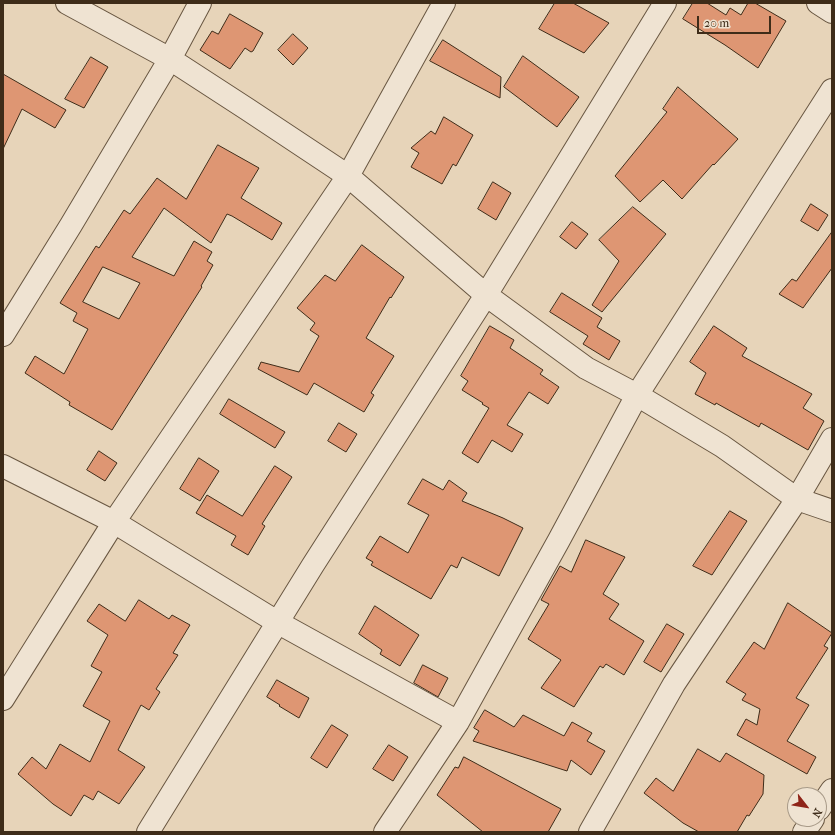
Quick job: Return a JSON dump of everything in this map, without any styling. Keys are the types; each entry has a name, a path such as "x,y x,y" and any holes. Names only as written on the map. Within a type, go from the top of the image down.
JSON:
{"street":[{"path":"67,3 170,59 348,176 486,295 586,368 638,395 722,446 797,499 832,511"},
{"path":"3,335 71,225 170,59 200,3"},
{"path":"3,699 114,522 348,176 444,3"},
{"path":"148,832 277,622 486,295 665,3"},
{"path":"818,3 832,12"},
{"path":"385,832 458,722 638,395 832,90"},
{"path":"590,832 674,684 797,499 832,439"},
{"path":"3,466 114,522 277,622 458,722"}],"building":[{"path":"555,3 573,3 609,23 584,53 539,29"},
{"path":"693,3 707,3 726,15 730,8 741,15 748,3 755,3 786,21 758,68 725,45 683,19"},
{"path":"230,14 263,33 253,51 251,52 245,48 230,69 200,50 212,31 218,34"},
{"path":"293,34 308,48 293,65 278,50"},
{"path":"443,40 501,77 500,98 430,61"},
{"path":"523,56 579,97 557,127 504,87"},
{"path":"91,57 108,67 84,108 65,99"},
{"path":"3,74 66,110 55,128 22,109 3,149"},
{"path":"678,87 738,139 714,165 713,164 682,199 663,180 640,202 615,176 667,112 663,109"},
{"path":"444,117 473,135 456,166 453,164 442,184 411,167 419,153 411,148 431,131 435,134"},
{"path":"218,145 259,168 241,198 282,223 272,240 227,214 211,243 164,208 132,257 174,276 194,241 212,252 207,261 213,265 201,286 202,287 112,430 69,405 70,402 25,373 35,356 64,374 88,329 73,321 77,313 60,303 96,246 99,248 124,210 130,214 157,178 186,199","holes":["103,267 140,283 119,319 83,302"]},
{"path":"493,182 511,193 496,220 478,209"},
{"path":"811,204 828,215 818,231 801,221"},
{"path":"633,207 666,234 602,312 592,305 619,261 599,240"},
{"path":"572,222 588,234 576,249 560,237"},
{"path":"832,232 832,268 803,308 779,294 792,279 796,281"},
{"path":"362,245 404,277 391,298 390,297 366,338 394,356 371,393 374,395 364,412 314,383 307,395 258,369 261,362 299,372 319,336 310,330 315,323 297,308 325,275 335,281"},
{"path":"562,293 602,318 597,327 620,341 609,360 583,344 588,336 550,312"},
{"path":"490,326 514,340 510,348 543,370 540,374 559,387 548,404 529,392 507,425 523,434 512,452 492,440 478,463 462,453 489,408 462,390 468,381 461,376"},
{"path":"714,326 747,348 742,356 812,394 803,408 824,421 808,450 761,423 759,427 716,403 715,405 695,394 706,373 690,362"},
{"path":"229,399 285,432 275,448 220,414"},
{"path":"339,423 357,434 346,452 328,441"},
{"path":"99,451 117,463 105,481 87,470"},
{"path":"199,458 219,471 200,501 180,489"},
{"path":"275,466 292,477 262,524 265,526 248,555 231,545 236,536 196,513 207,495 242,516"},
{"path":"423,479 443,490 449,480 467,493 462,501 523,528 499,576 462,557 457,568 451,565 431,599 371,565 373,562 366,558 380,536 408,553 429,515 408,504"},
{"path":"730,511 747,521 712,575 693,566"},
{"path":"586,540 625,557 603,594 619,604 609,619 644,641 624,675 606,664 603,668 600,666 574,707 541,688 561,660 528,639 549,604 541,600 560,566 571,572"},
{"path":"139,600 169,619 172,615 190,625 173,653 178,655 156,689 160,692 149,710 141,705 118,750 145,767 119,804 98,791 93,800 84,795 71,816 53,804 18,774 32,757 46,769 60,744 90,762 110,721 83,706 102,672 91,666 108,635 87,621 99,604 125,621"},
{"path":"788,603 832,633 824,646 828,648 796,698 809,705 787,741 816,757 807,774 737,735 746,719 757,725 760,709 742,700 746,694 726,682 754,642 764,649"},
{"path":"375,606 419,635 400,666 380,654 382,650 359,634"},
{"path":"667,624 684,634 661,672 644,662"},
{"path":"423,665 448,678 438,697 414,683"},
{"path":"277,680 309,698 299,718 267,697"},
{"path":"485,710 514,727 523,715 564,736 572,722 592,733 587,741 605,751 591,775 571,760 567,771 473,741 479,731 474,728"},
{"path":"332,725 348,735 327,768 311,758"},
{"path":"389,745 408,757 393,781 373,769"},
{"path":"698,749 720,762 726,753 764,775 763,794 749,816 747,815 737,832 699,832 683,823 644,793 656,778 673,791"},
{"path":"464,757 561,809 548,832 483,832 437,795 455,767 458,768"}]}
